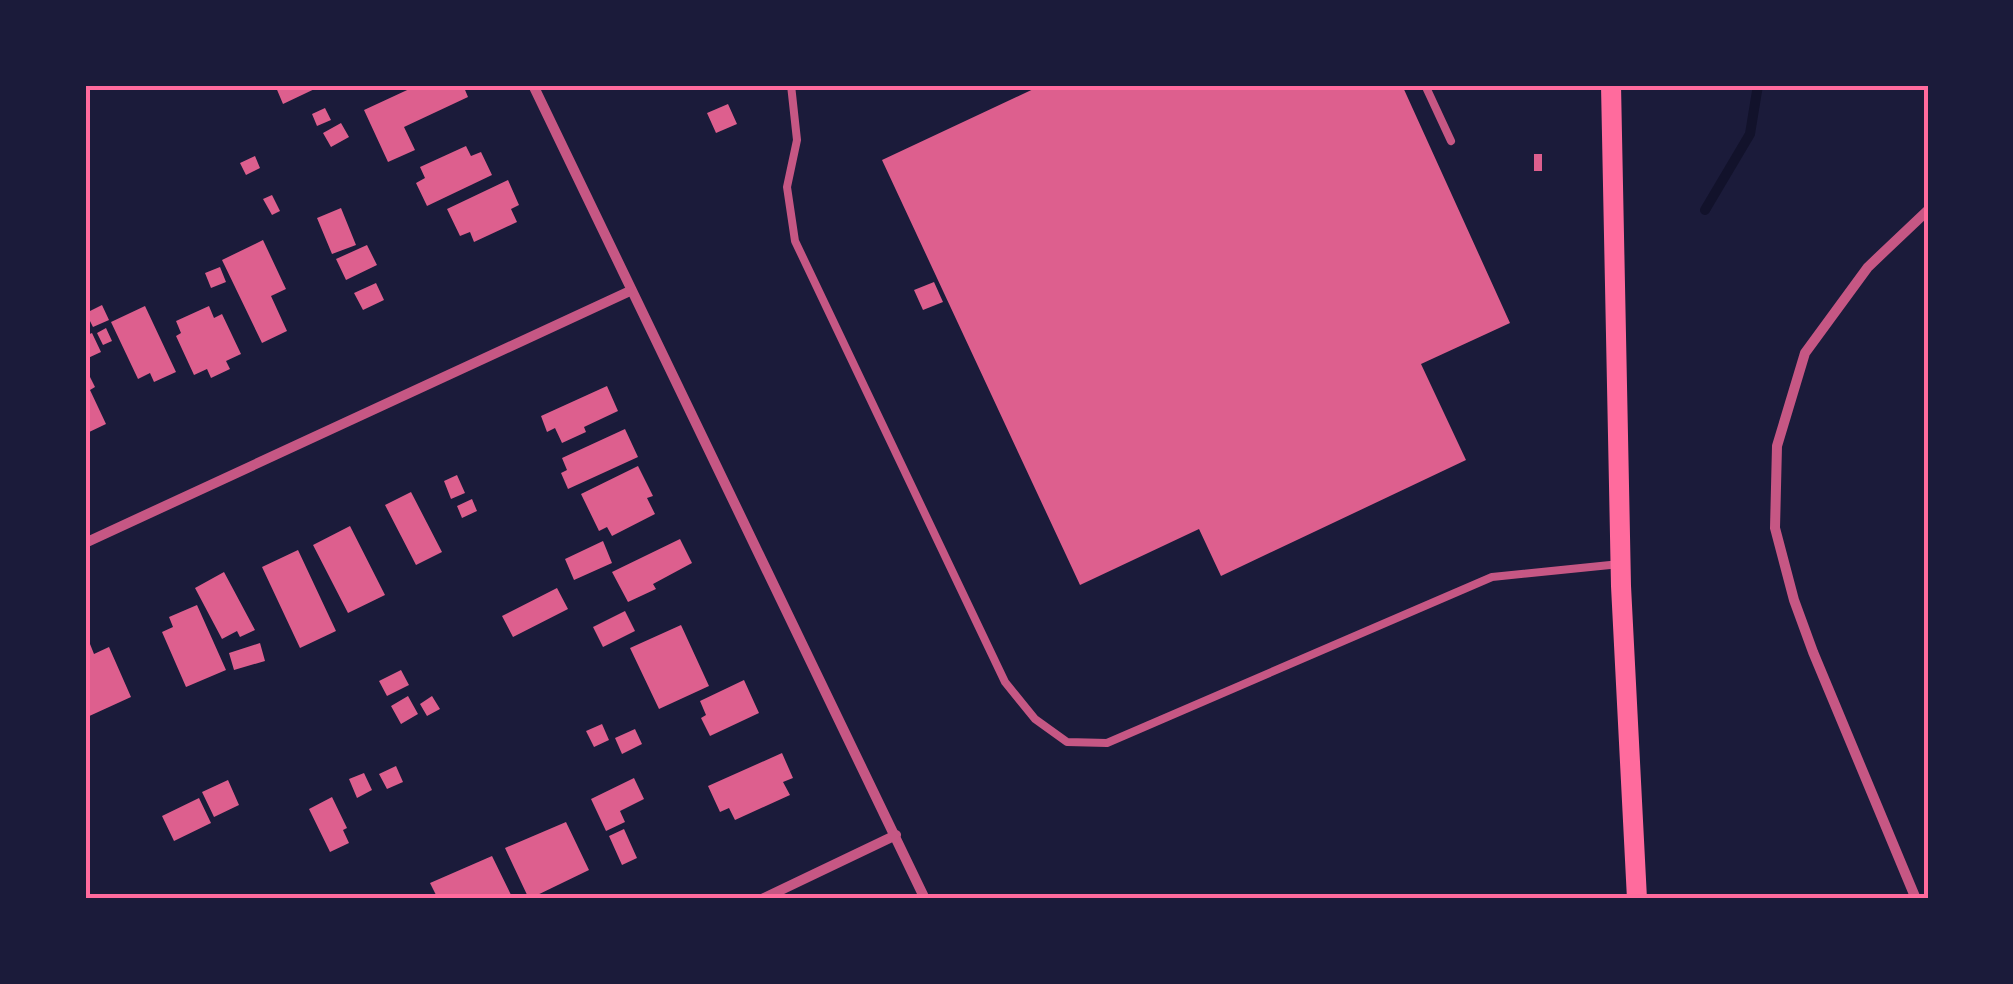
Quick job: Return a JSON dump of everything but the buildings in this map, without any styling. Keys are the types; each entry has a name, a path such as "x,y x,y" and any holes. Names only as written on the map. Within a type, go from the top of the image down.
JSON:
{"main road":[{"path":"1610,85 1620,564 1637,899"}],"street":[{"path":"533,85 925,899"},
{"path":"1916,899 1794,600 1775,528 1777,446 1805,354 1868,266 1928,210"},
{"path":"85,543 630,291"},
{"path":"762,899 896,835"}],"lane":[{"path":"791,85 797,140 786,186 795,241 1005,682 1035,718 1067,742 1107,743 1492,576 1620,564"},
{"path":"1425,85 1451,141"}],"waterway":[{"path":"1705,210 1750,134 1758,85"}]}
